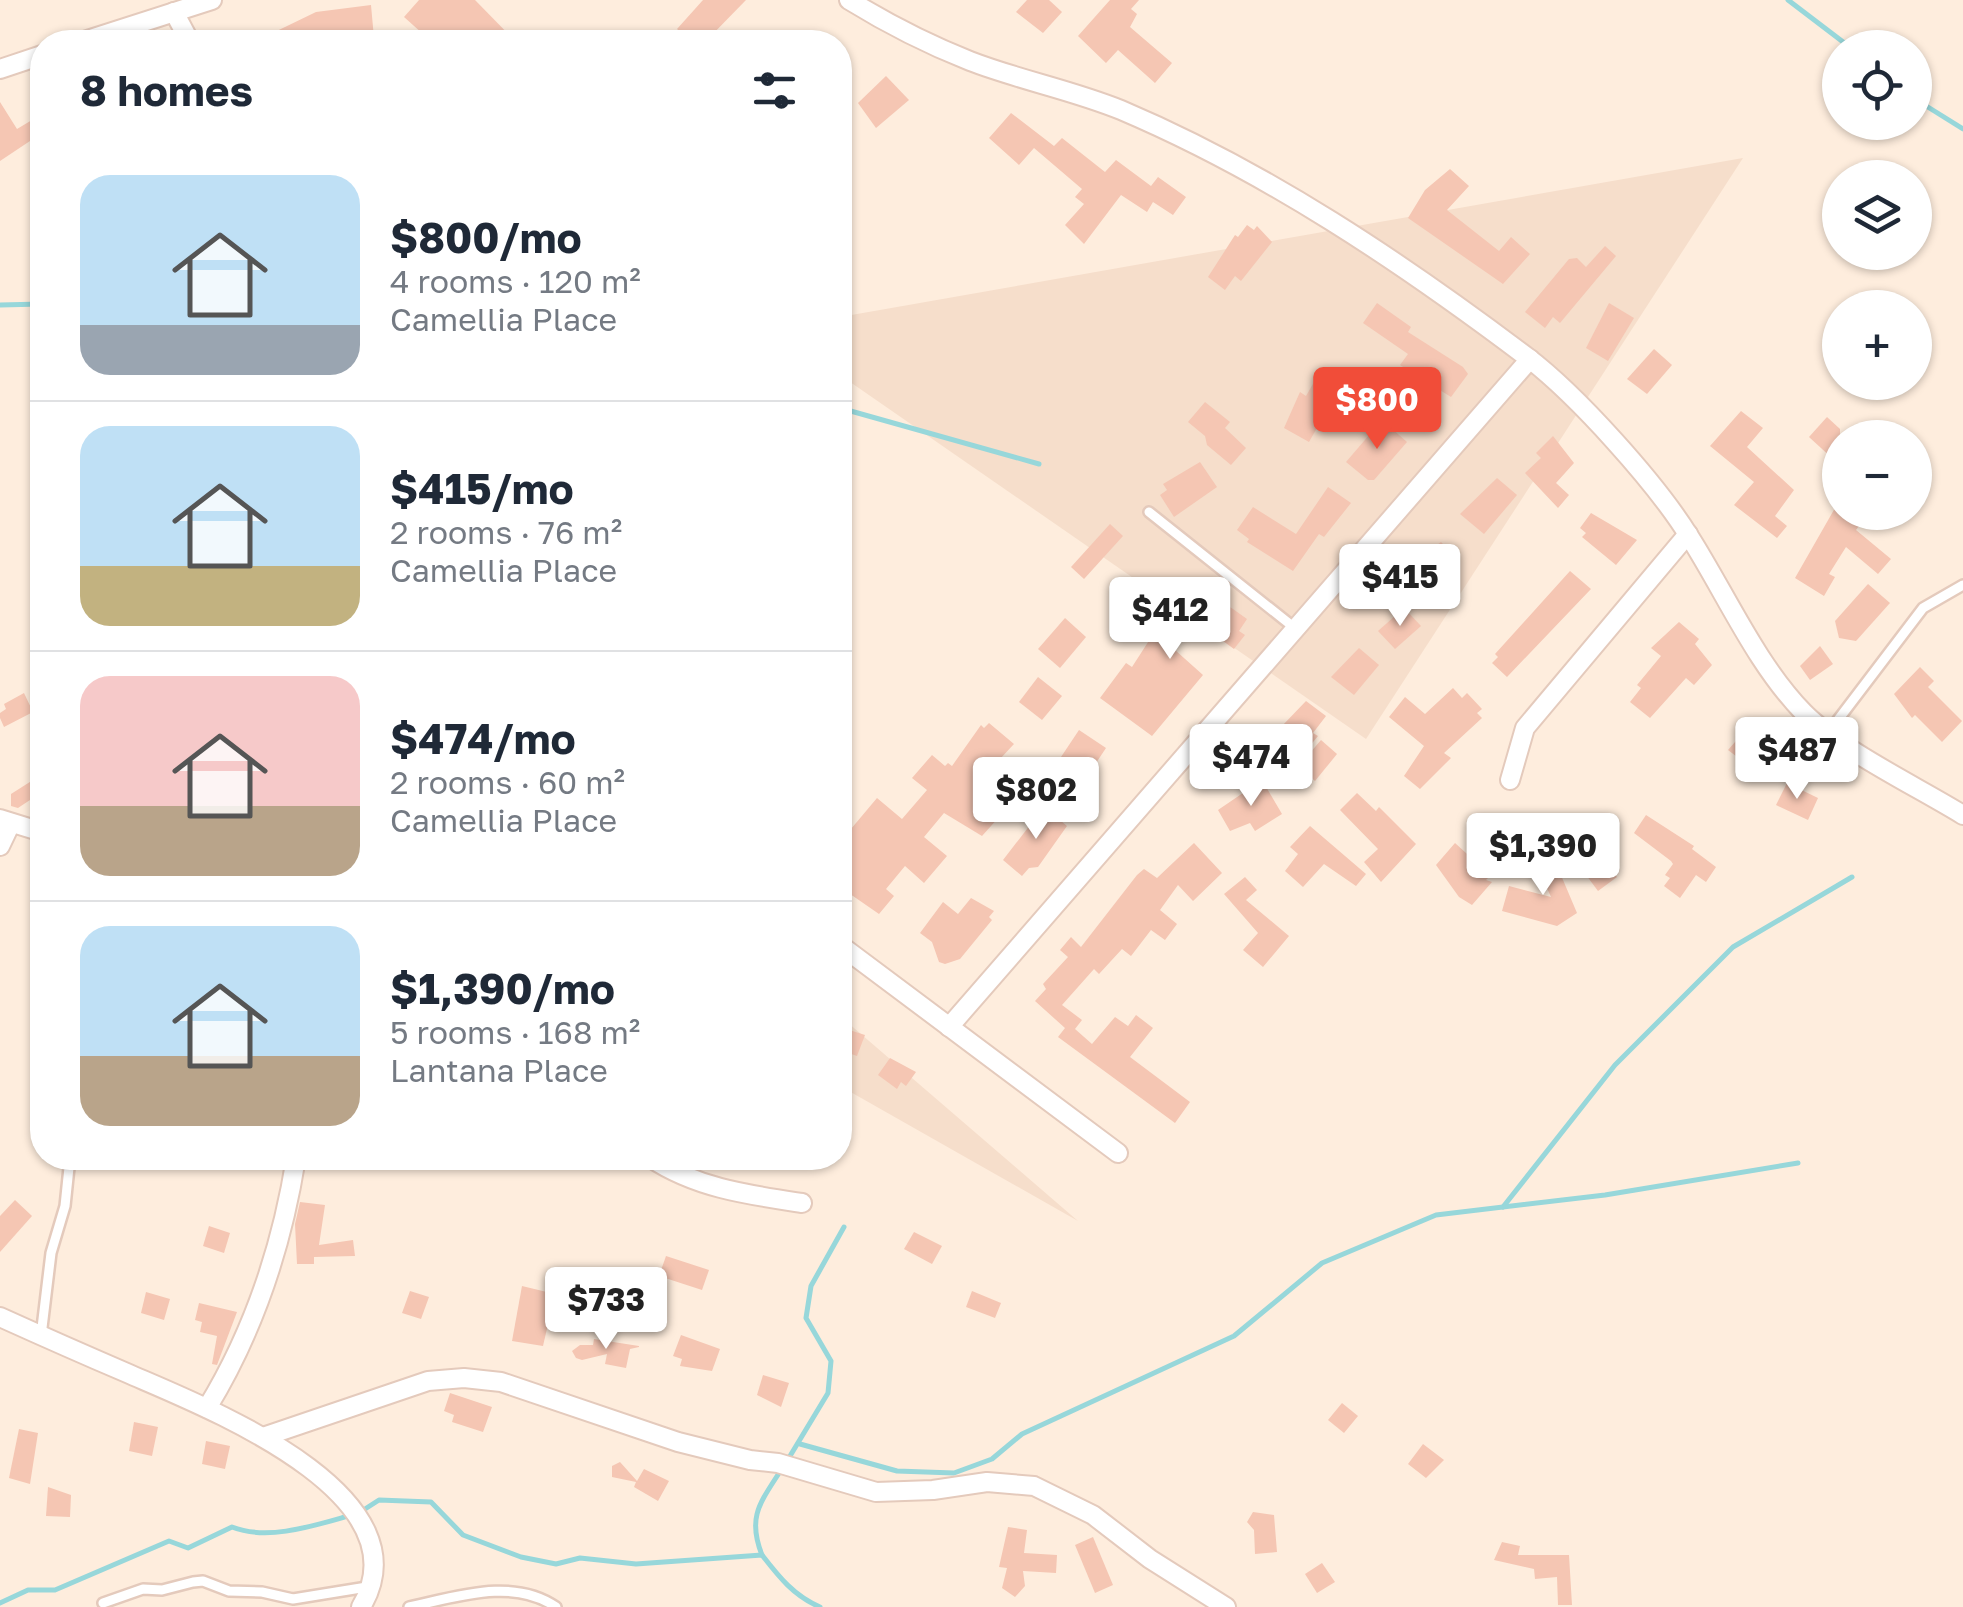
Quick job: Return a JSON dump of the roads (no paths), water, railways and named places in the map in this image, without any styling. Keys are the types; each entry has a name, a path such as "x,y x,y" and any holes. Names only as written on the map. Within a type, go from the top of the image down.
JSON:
{"street":[{"path":"117,30 212,0"},
{"path":"849,0 892,26 971,61 1116,108 1168,131 1343,227 1530,359 1564,389 1668,504 1781,686 1828,733 1963,814"},
{"path":"0,69 30,59"},
{"path":"949,1026 1530,359"},
{"path":"1510,780 1525,728 1688,534"},
{"path":"0,846 6,821 30,828"},
{"path":"852,954 1118,1153"},
{"path":"207,1408 250,1328 286,1222 294,1170"},
{"path":"673,1170 736,1193 802,1203"},
{"path":"0,1317 207,1408 298,1458 350,1506 365,1533 371,1559 370,1587 361,1607"},
{"path":"263,1437 404,1387 464,1378 501,1382 678,1442 786,1465 876,1492 933,1490 987,1482 1034,1486 1093,1514 1150,1559 1226,1607"}],"lane":[{"path":"1148,512 1296,629"},
{"path":"1828,733 1923,608 1963,585"},
{"path":"41,1336 51,1254 65,1206 69,1170"},
{"path":"103,1602 144,1589 162,1590 193,1582 293,1599 370,1587"},
{"path":"408,1607 504,1591 536,1596 556,1607"}],"waterway":[{"path":"1788,0 1827,30"},
{"path":"1932,110 1963,129"},
{"path":"0,305 30,304"},
{"path":"852,411 1039,464"},
{"path":"1503,1207 1615,1065 1733,947 1852,877"},
{"path":"800,1444 897,1471 954,1473 992,1459 1022,1434 1234,1336 1322,1263 1436,1215 1605,1195 1798,1163"},
{"path":"787,1461 828,1393 831,1361 806,1318 811,1286 844,1227"},
{"path":"762,1555 756,1530 758,1511 781,1470"},
{"path":"365,1509 379,1500 431,1502 463,1535 521,1557 556,1564 580,1558 636,1564 762,1555 795,1592 820,1607"},
{"path":"0,1603 28,1590 55,1590 169,1541 188,1548 232,1527 275,1532 348,1516"}]}
